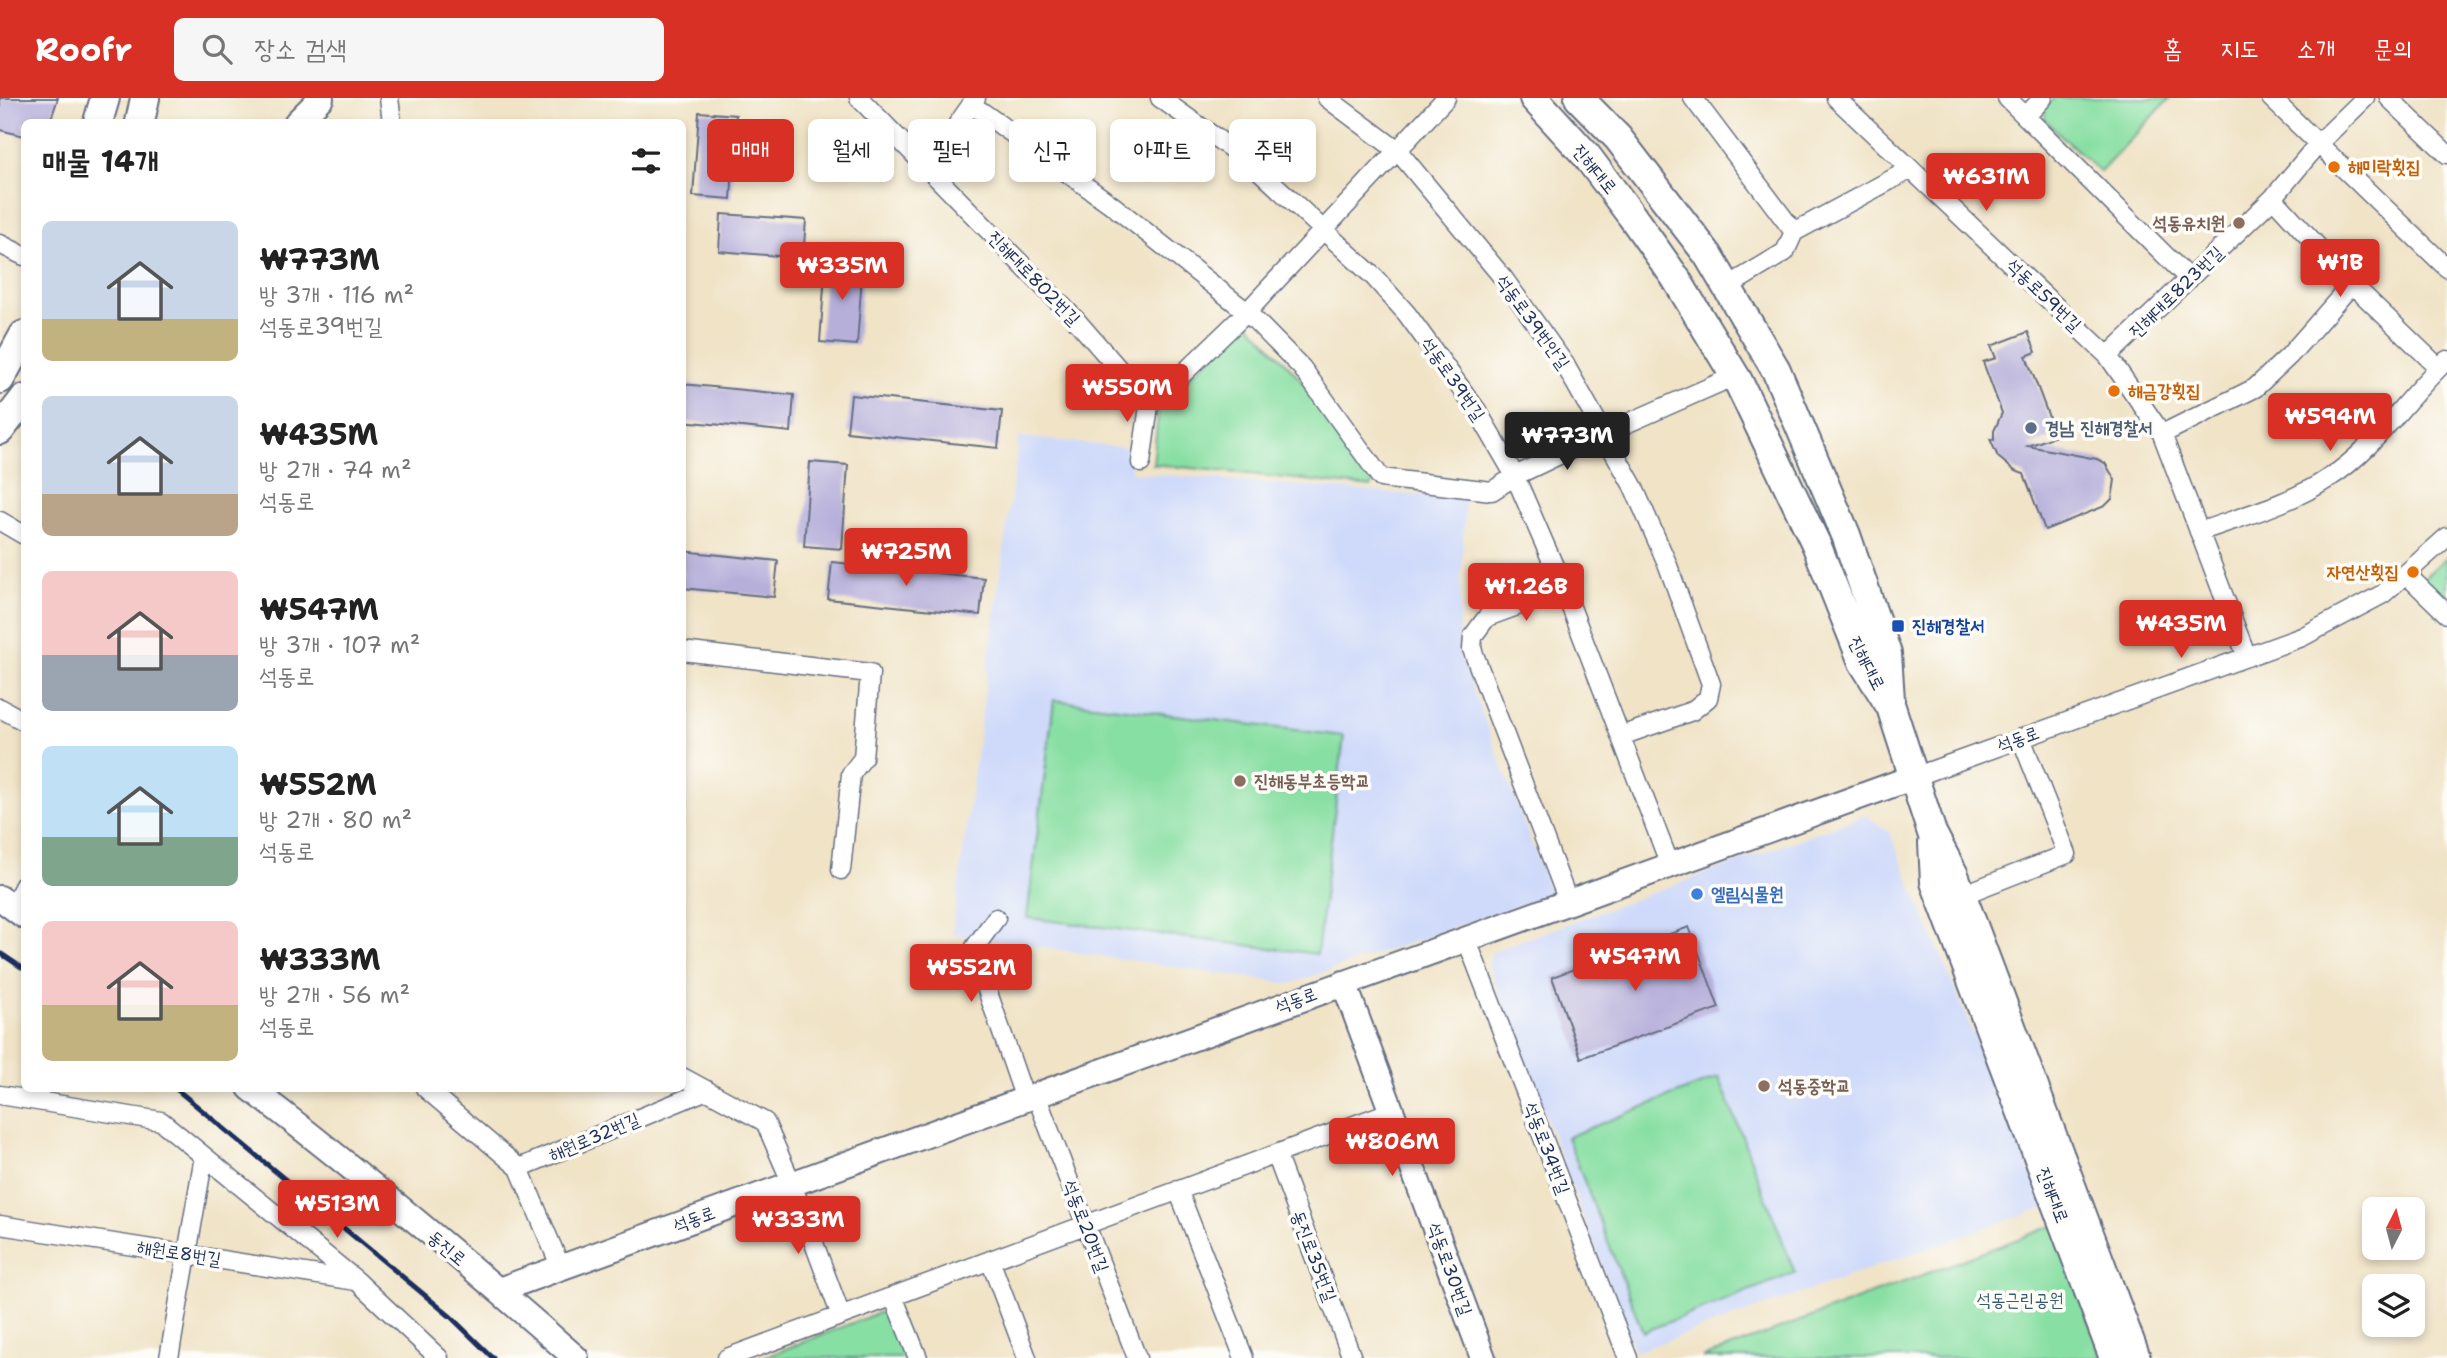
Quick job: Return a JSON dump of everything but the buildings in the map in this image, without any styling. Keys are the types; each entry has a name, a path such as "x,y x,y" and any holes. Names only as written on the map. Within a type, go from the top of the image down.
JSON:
{"main road":[{"path":"99,119 105,98"},
{"path":"141,119 145,98"},
{"name":"진해대로","path":"1534,98 1586,155 1632,215 1675,277 1735,376 1816,544 1863,662 1891,707"},
{"name":"진해대로","path":"1593,102 1699,244 1776,370 1846,535 1887,654 1891,707"},
{"path":"0,379 21,340"},
{"path":"0,430 21,403"},
{"path":"1891,707 1932,833 1962,895 2136,1358"},
{"name":"진해대로","path":"1932,833 1936,882 2114,1358"}],"street":[{"path":"300,119 321,98"},
{"path":"389,98 392,119"},
{"name":"진해대로802번길","path":"859,98 908,148"},
{"name":"석동로39번길","path":"1160,98 1250,162 1374,277 1407,314 1478,412 1515,476 1564,589 1670,865"},
{"name":"석동로39번안길","path":"1328,98 1398,151 1519,300 1564,363 1633,486 1667,563 1711,684 1708,698 1692,711 1621,736"},
{"path":"1141,463 1151,391 1164,392 1247,312 1446,98"},
{"path":"1693,98 1794,232"},
{"name":"석동로59번길","path":"1836,98 2108,356 2162,434 2247,657"},
{"path":"2007,98 2189,279"},
{"path":"2026,116 2043,98"},
{"path":"2271,98 2447,268"},
{"name":"진해대로823번길","path":"2108,356 2273,198 2318,144 2365,98"},
{"path":"2389,98 2447,154"},
{"path":"961,119 973,101 1112,205 1247,312 1302,369 1381,478 1492,491 1515,476 1603,434 1735,376"},
{"path":"1727,287 1785,252 1794,232 1911,169"},
{"name":"진해대로802번길","path":"941,182 1075,319 1136,389 1151,391"},
{"path":"2199,532 2285,502 2330,478 2359,454 2443,364 2352,284 2273,198"},
{"path":"0,244 21,254"},
{"path":"2162,434 2255,388 2289,356 2352,284"},
{"path":"0,521 21,533"},
{"name":"석동로","path":"499,1290 2302,637 2383,594 2447,537"},
{"path":"2406,574 2447,614"},
{"path":"1564,589 1487,617 1473,636 1472,649 1568,901"},
{"path":"686,651 870,673 863,758 851,774 841,870"},
{"path":"0,708 21,719"},
{"path":"1962,895 2067,854 2021,738"},
{"path":"12,907 21,890"},
{"path":"996,918 975,947 978,964 1030,1097"},
{"name":"석동로34번길","path":"1466,938 1628,1358"},
{"name":"석동로30번길","path":"1344,983 1483,1358"},
{"path":"686,1079 765,1122 792,1184 841,1316"},
{"name":"해원로32번길","path":"519,1168 707,1090"},
{"name":"동진로","path":"256,1092 499,1290 576,1358"},
{"path":"430,1092 519,1168 561,1268"},
{"path":"0,1095 161,1121 357,1281 439,1358"},
{"name":"석동로20번길","path":"1030,1097 1086,1225 1137,1358"},
{"path":"740,1356 893,1296 1392,1111"},
{"name":"동진로35번길","path":"1276,1154 1352,1358"},
{"path":"169,1358 204,1156"},
{"path":"1178,1190 1244,1358"},
{"name":"해원로8번길","path":"0,1225 357,1281"},
{"path":"990,1260 1027,1358"},
{"path":"893,1296 918,1358"}],"shaded area":[{"name":"진해동부초등학교","path":"1019,437 1132,448 1131,472 1465,499 1458,650 1551,894 1290,984 952,934"},
{"name":"석동중학교","path":"1866,815 1890,833 2045,1207 1635,1352 1488,965 1493,951"}],"green space":[{"path":"2054,98 2170,98 2100,172 2045,120 2045,107"},
{"path":"1248,322 1296,374 1374,479 1371,487 1153,464 1159,405"},
{"path":"2447,557 2447,603 2422,579"},
{"path":"1054,700 1344,736 1317,954 1027,918"},
{"path":"1719,1077 1795,1273 1643,1332 1567,1137"},
{"name":"석동근린공원","path":"2055,1225 2102,1358 1702,1358"},
{"path":"891,1308 910,1358 762,1358"}],"railway":[{"path":"0,953 21,967"},
{"path":"180,1092 451,1317 493,1358"}],"place":[{"name":"해미락횟집","path":"2334,167"},
{"name":"석동유치원","path":"2239,223"},
{"name":"해금강횟집","path":"2114,391"},
{"name":"경남 진해경찰서","path":"2031,428"},
{"name":"자연산횟집","path":"2413,572"},
{"name":"진해경찰서","path":"1898,626"},
{"name":"진해동부초등학교","path":"1240,781"},
{"name":"엘림식물원","path":"1697,894"},
{"name":"석동중학교","path":"1764,1086"}]}
